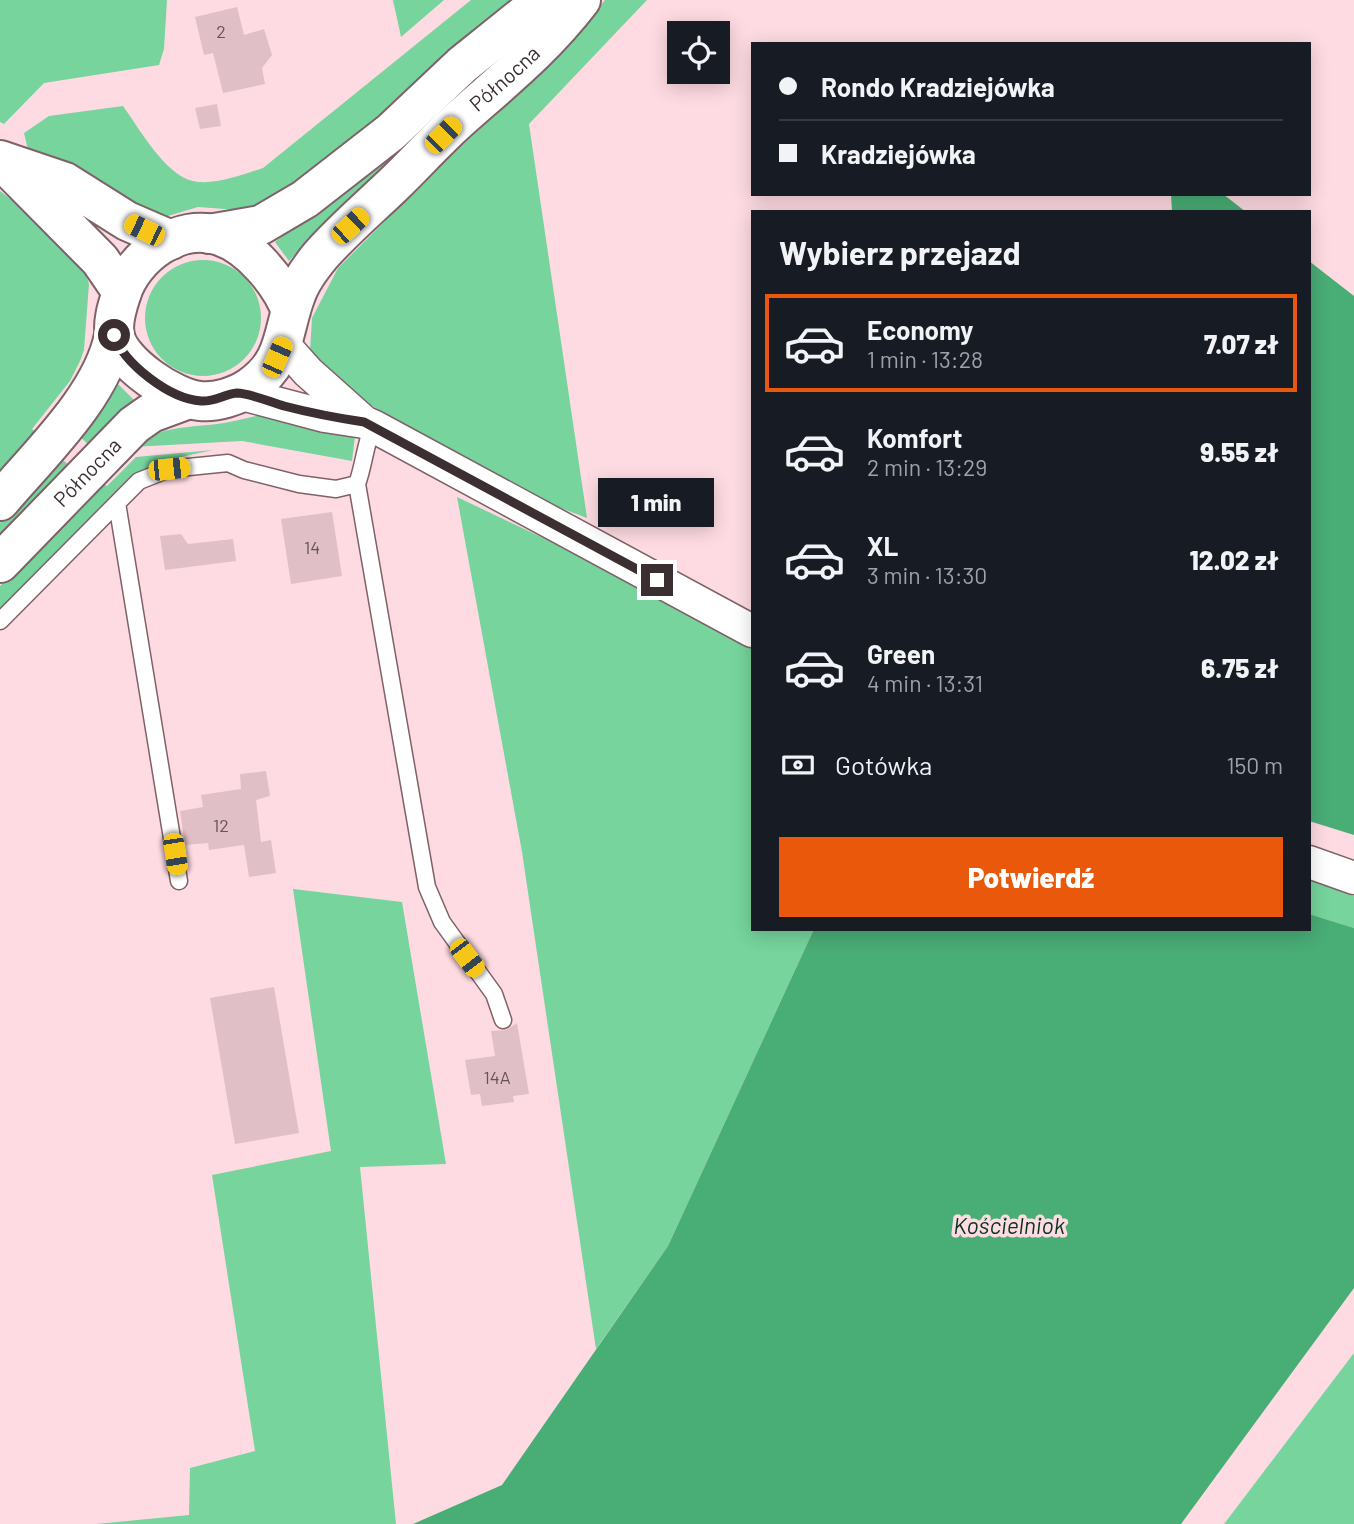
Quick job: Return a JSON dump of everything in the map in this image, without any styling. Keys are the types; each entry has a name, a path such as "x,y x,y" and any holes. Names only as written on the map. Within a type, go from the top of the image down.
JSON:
{"main road":[{"name":"Północna","path":"209,234 261,225 296,205 391,132 462,65 543,0"},
{"name":"Północna","path":"287,327 301,283 338,237 457,121 529,60 581,0"},
{"path":"1,160 65,182 127,221 171,240"},
{"path":"1,160 93,252 122,292"},
{"path":"0,501 89,395 108,359 126,280 150,252 171,240 199,234 228,239 276,282 287,327 268,369 249,387 238,393 209,401 189,399 173,392 141,370 126,356 114,335"},
{"name":"Północna","path":"0,564 134,425 151,413 189,399"}],"street":[{"path":"287,327 308,372 368,424 751,630"},
{"path":"238,393 325,416 368,424"},
{"path":"1311,863 1354,878"}],"lane":[{"path":"368,424 362,469 356,484 426,887 442,922 494,994 503,1020"},
{"path":"0,621 139,481 169,469 228,463 244,470 299,484 336,489 356,484"},
{"path":"117,503 179,881"}],"shaded area":[{"path":"0,0 167,0 164,49 159,65 44,83 4,124 0,122"},
{"path":"393,0 444,0 401,37"},
{"path":"471,0 529,0 310,177 264,207 238,210 198,207 151,221 28,150 24,133 49,116 123,106 154,150 183,177 193,181 210,182 263,168"},
{"path":"605,0 647,0 529,124 587,518 550,504 367,403 310,351 312,318 338,268 446,160 552,63"},
{"path":"557,3 289,261 275,242 409,136"},
{"path":"0,191 26,211 73,255 85,272 89,284 84,350 80,361 70,381 32,429 38,434 0,479"},
{"path":"203,260 225,264 244,277 257,296 261,318 257,340 244,359 225,372 203,376 181,372 162,359 149,340 145,318 149,296 162,277 181,264"},
{"path":"118,384 134,400 90,446 77,434"},
{"path":"266,414 355,436 352,461 242,441 132,447 153,435 183,427 223,423"},
{"path":"213,450 172,459 137,473 0,611 0,586 100,482 107,486 136,457"},
{"path":"57,455 70,466 0,540 0,523"},
{"path":"457,497 751,637 751,931 813,931 668,1246 596,1349 522,852"},
{"path":"1311,881 1354,896 1354,928 1311,915"},
{"path":"293,889 402,902 446,1164 360,1167 396,1524 96,1524 189,1515 190,1468 255,1451 212,1175 331,1151"},
{"path":"1354,1353 1354,1524 1224,1524"}],"water":[{"path":"1171,196 1226,196 1243,210 1172,210"},
{"path":"1311,263 1354,296 1354,835 1311,822"},
{"name":"Kościelniok","path":"1311,915 1354,928 1354,1288 1181,1524 413,1524 502,1485 668,1246 813,931 1311,931"}],"building":[{"path":"237,7 244,35 264,29 272,55 262,68 265,84 223,93 213,53 204,55 195,17"},
{"path":"217,104 221,126 200,129 195,108"},
{"path":"332,512 342,576 291,584 281,519"},
{"path":"181,534 188,544 233,539 236,561 165,570 160,536"},
{"path":"266,771 270,796 256,800 261,842 271,840 276,873 249,877 244,845 209,850 208,843 185,845 180,811 203,807 201,795 241,789 240,774"},
{"path":"274,987 299,1133 235,1144 210,998"},
{"path":"517,1023 529,1094 513,1096 514,1102 482,1106 480,1094 471,1095 465,1060 495,1056 491,1031 506,1030"}],"route":[{"path":"114,335 130,361 152,379 180,396 209,401 238,393 325,416 364,422 657,580"}]}
